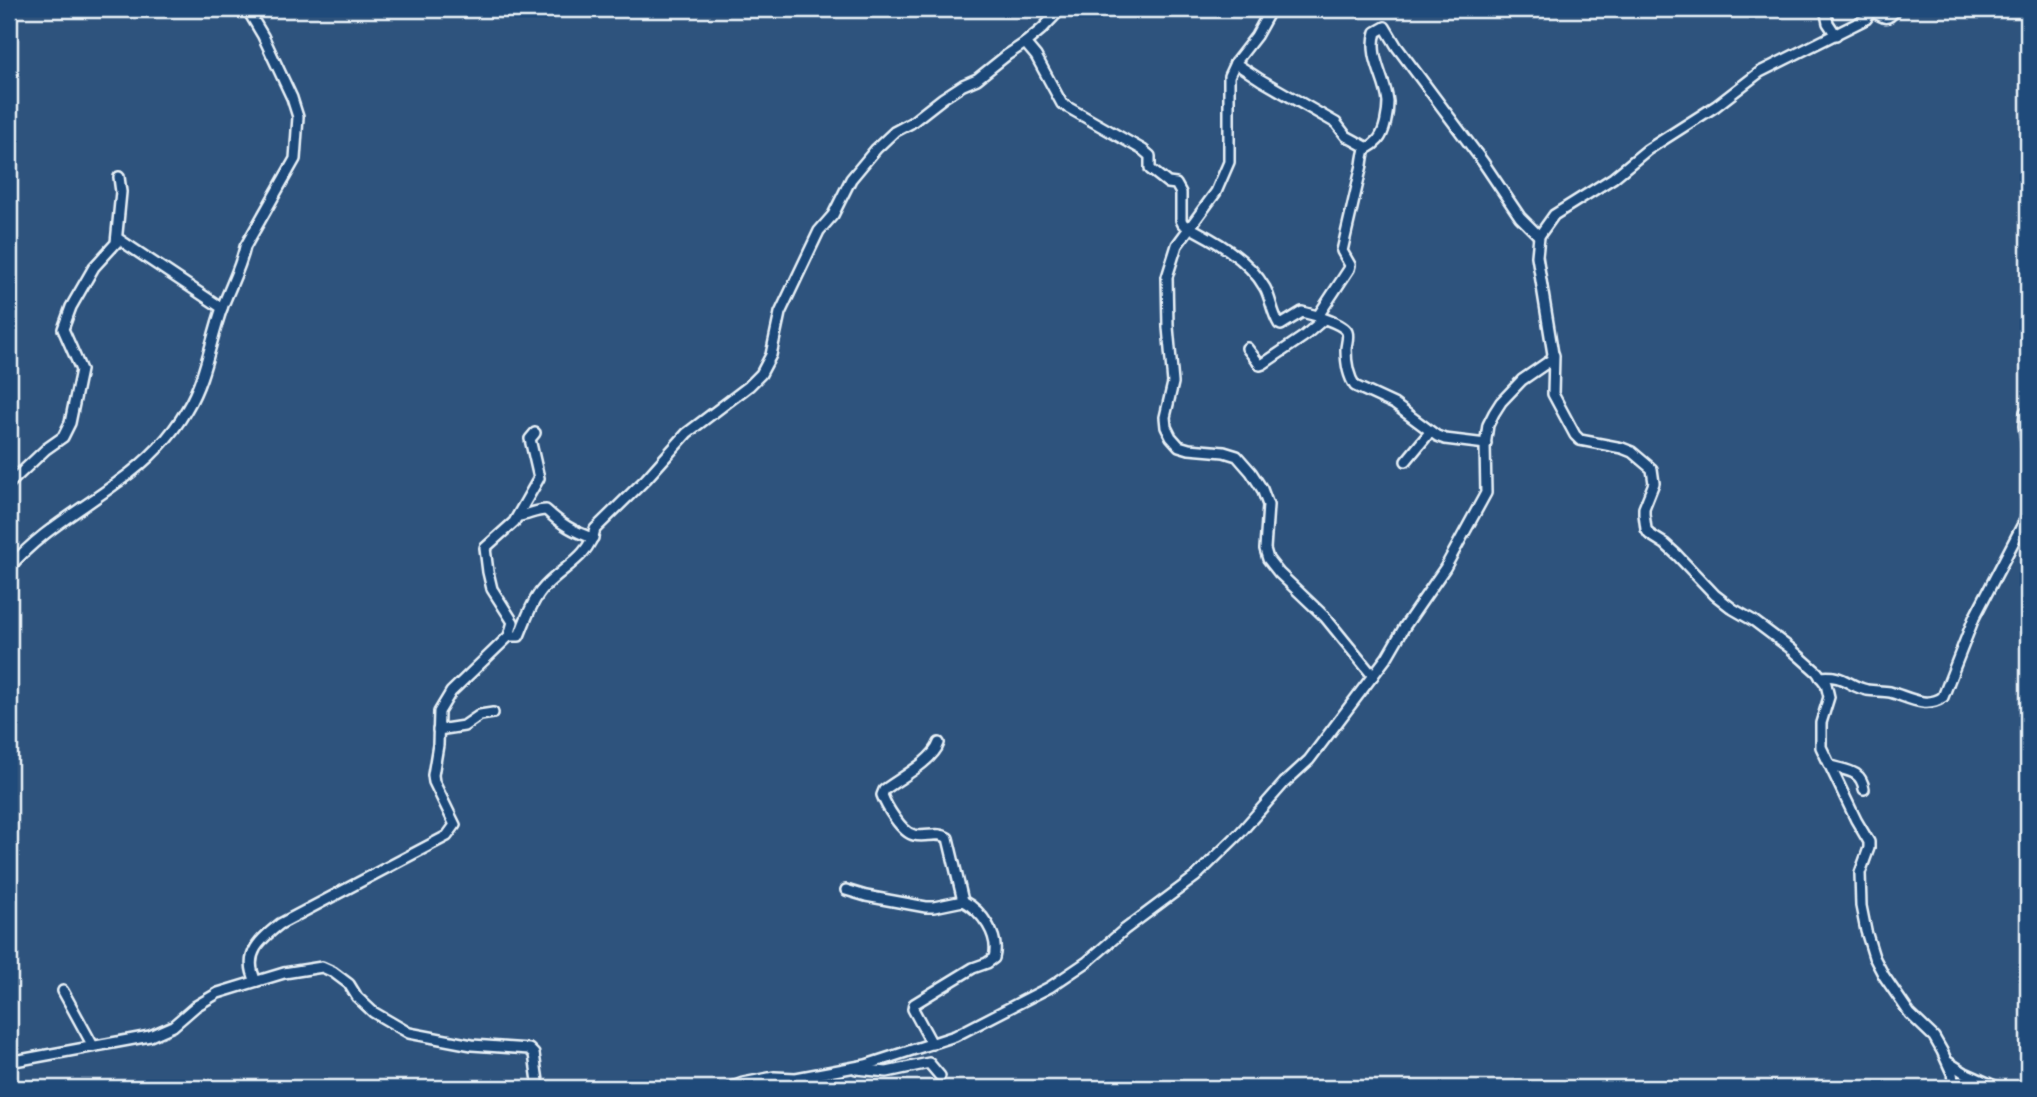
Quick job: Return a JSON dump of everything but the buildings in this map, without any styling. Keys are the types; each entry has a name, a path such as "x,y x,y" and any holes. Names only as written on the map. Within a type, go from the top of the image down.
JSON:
{"street":[{"path":"9,568 61,522 120,481 170,434 188,407 202,375 222,308 245,247 295,159 297,110 263,36 247,9"},
{"path":"509,636 519,636 540,591 586,550 595,529 646,479 687,433 761,374 771,355 780,313 820,231 865,161 894,132 911,124 953,91 978,79 1042,29 1061,9"},
{"path":"1271,9 1229,76 1229,162 1216,192 1177,245 1167,277 1173,383 1165,417 1166,427 1179,446 1237,456 1251,472 1268,505 1265,549 1268,559 1325,617 1373,676"},
{"path":"1825,9 1828,23 1836,35"},
{"path":"1896,9 1890,18 1886,19 1871,10 1866,19 1760,72 1717,106 1647,150 1612,178 1562,208 1547,222 1539,236 1537,256 1553,354 1553,394 1575,435 1580,440 1632,452 1652,469 1654,483 1644,508 1649,534 1677,555 1715,595 1790,648 1820,677 1829,690 1821,723 1821,747 1869,842 1860,873 1861,906 1874,957 1910,1014 1934,1037 1951,1073 1954,1088"},
{"path":"1247,348 1260,365 1304,337 1321,317 1349,269 1350,265 1342,251 1366,147 1379,139 1386,119 1388,102 1377,67 1374,45 1376,32 1385,27 1520,217 1539,236"},
{"path":"1025,43 1036,56 1062,104 1143,150 1150,156 1150,169 1168,183 1176,184 1181,193 1181,220 1231,252 1258,276 1279,324 1302,312 1321,317 1347,332 1348,365 1355,386 1394,404 1430,432 1445,439 1486,444"},
{"path":"1235,63 1336,123 1346,136 1366,147"},
{"path":"9,484 46,449 63,438 71,423 81,370 62,329 94,267 112,250 117,238 121,192 119,177"},
{"path":"117,238 222,308"},
{"path":"730,1088 774,1077 796,1078 888,1059 955,1036 1051,987 1195,877 1309,760 1373,676 1445,568 1486,493 1488,425 1501,402 1522,380 1551,360 1553,354"},
{"path":"2025,412 2028,456"},
{"path":"1406,461 1430,432"},
{"path":"256,981 250,966 259,940 280,924 452,831 455,825 433,775 438,745 439,712 451,692 509,636 513,622 492,589 485,551 490,542 519,516 540,478 530,439 535,433"},
{"path":"1820,677 1840,676 1868,690 1929,703 1943,697 1974,618 2025,520 2028,506"},
{"path":"519,516 546,510 574,532 593,538"},
{"path":"438,730 465,726 480,715 493,713"},
{"path":"939,743 930,758 884,790 882,795 886,805 907,832 914,835 942,834 948,838 963,901"},
{"path":"1831,766 1857,774 1864,789"},
{"path":"846,890 926,907 963,901 987,921 996,956 993,960 972,968 914,1004 913,1009 932,1044"},
{"path":"9,1062 137,1040 164,1031 218,993 284,973 322,967 333,971 349,984 357,997 373,1012 409,1033 472,1045 529,1049 534,1054 539,1088"},
{"path":"63,991 93,1046"},
{"path":"1946,1061 1965,1073 2000,1088"},
{"path":"851,1067 871,1072 887,1072 930,1063 940,1076"}]}
